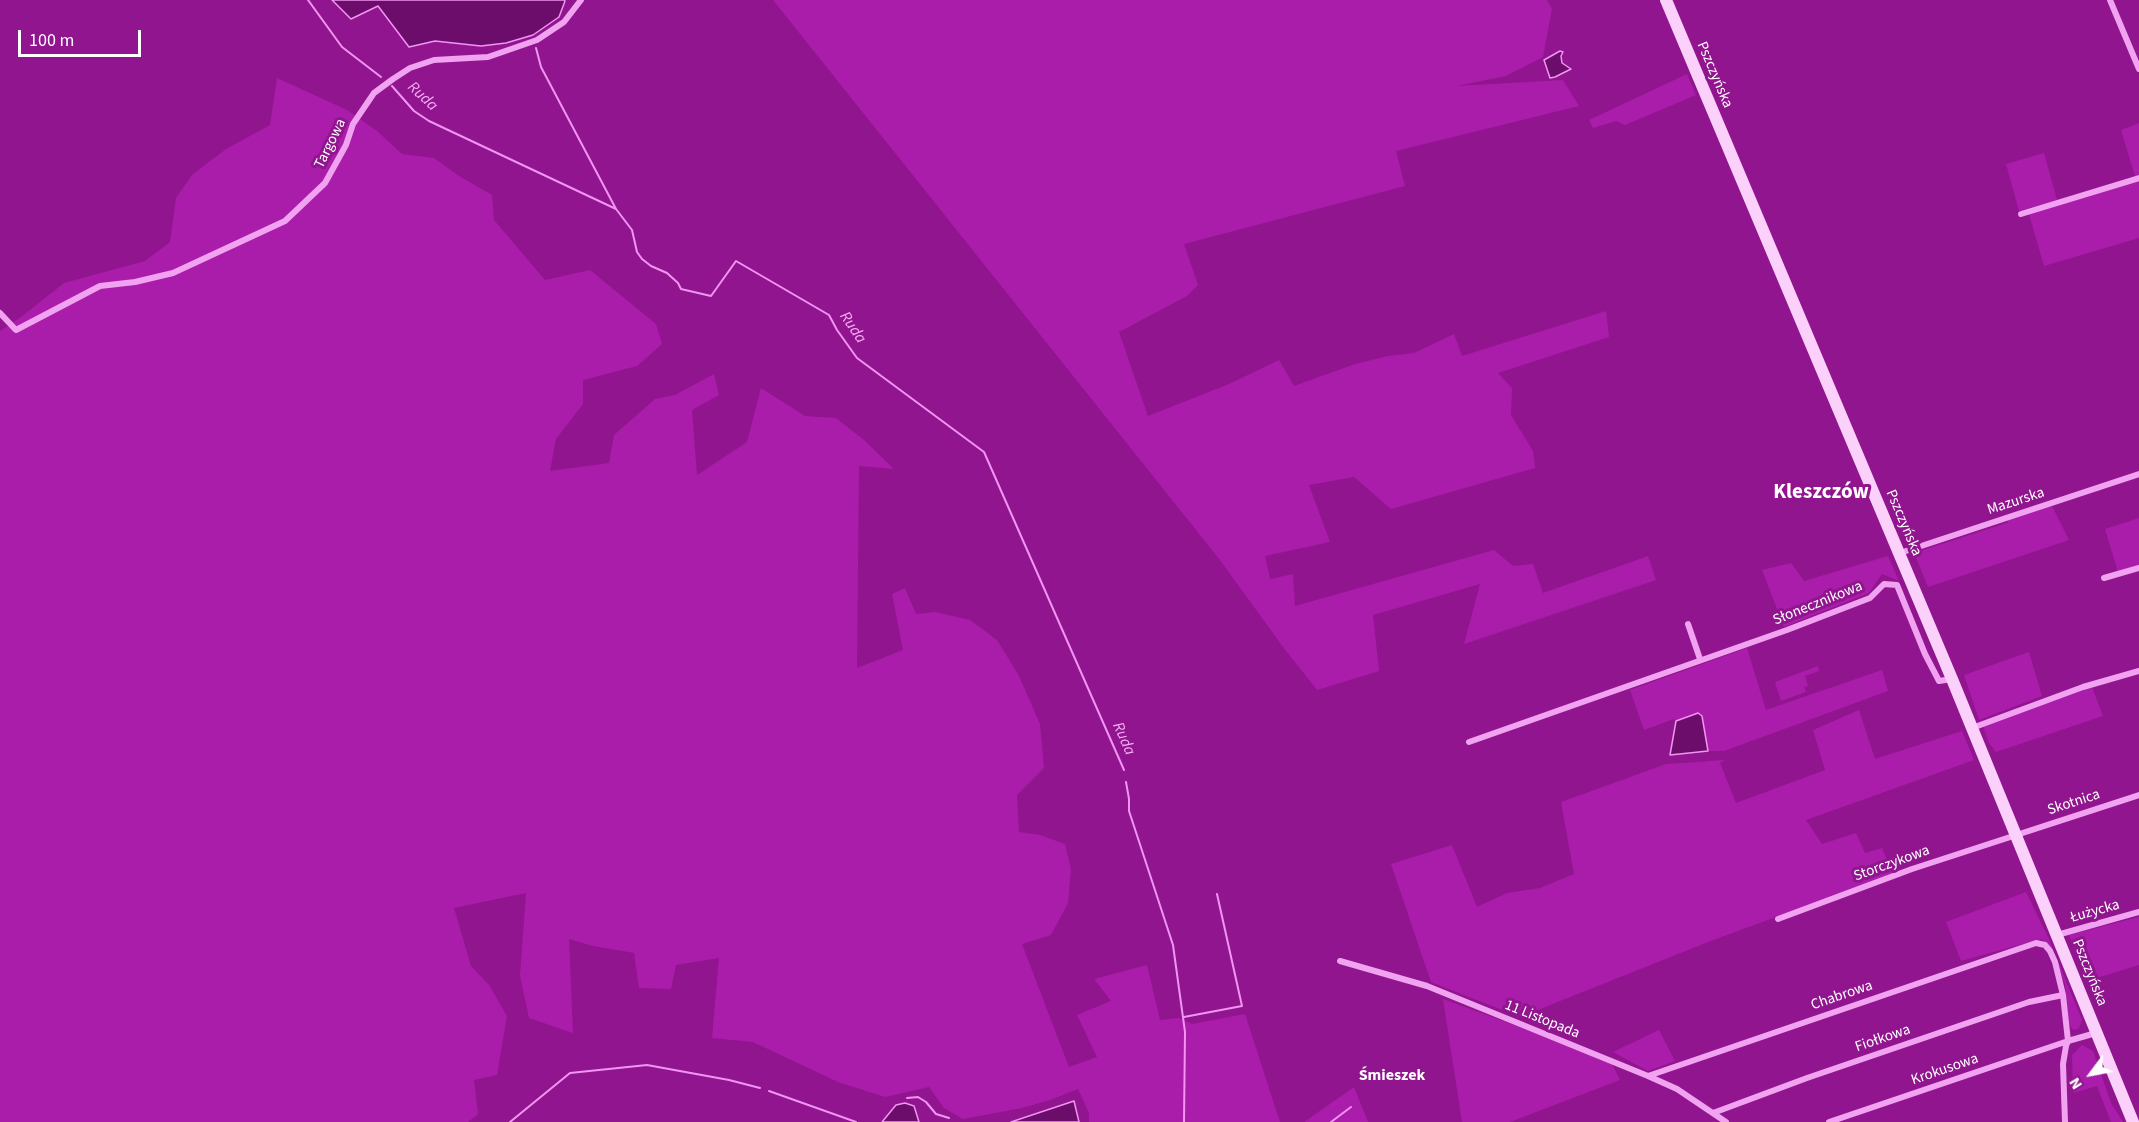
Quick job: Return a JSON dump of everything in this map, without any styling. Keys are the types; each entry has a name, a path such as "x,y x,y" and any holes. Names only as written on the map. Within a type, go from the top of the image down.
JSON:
{"main road":[{"name":"Pszczyńska","path":"1666,0 1900,553 2133,1122"}],"street":[{"name":"Targowa","path":"0,313 16,330 100,286 135,282 173,273 285,221 325,183 346,145 353,124 374,93 410,68 434,60 488,57 537,40 564,22 581,0"},
{"path":"2110,0 2139,69"},
{"path":"2021,214 2139,178"},
{"name":"Mazurska","path":"1900,553 2139,474"},
{"path":"2104,578 2139,568"},
{"name":"Słonecznikowa","path":"1469,742 1787,630 1870,598 1884,584 1897,585 1925,654 1939,681 1952,679"},
{"path":"1688,624 1700,659"},
{"path":"1972,728 2083,687 2139,671"},
{"name":"Skotnica","path":"2015,834 2139,795"},
{"name":"Storczykowa","path":"1778,919 1912,869 2015,834"},
{"name":"Łużycka","path":"2057,935 2139,912"},
{"name":"Chabrowa","path":"1648,1076 1972,963 2036,942 2044,945"},
{"name":"Pszczyńska","path":"2044,945 2055,962 2063,995 2068,1041 2063,1054 2066,1122"},
{"name":"11 Listopada","path":"1340,961 1427,986 1648,1076 1677,1089 1726,1122"},
{"name":"Fiołkowa","path":"1713,1113 1807,1078 2029,1002 2063,995"},
{"path":"2068,1041 2097,1033"},
{"name":"Krokusowa","path":"1829,1122 2068,1041"}],"shaded area":[{"path":"332,0 565,1 559,17 533,35 506,43 481,46 435,41 409,47 378,6 351,19"},
{"path":"773,0 1547,0 1552,9 1543,57 1506,76 1457,86 1563,80 1579,106 1396,151 1405,186 1184,244 1198,285 1187,296 1119,332 1148,416 1229,384 1279,360 1294,386 1355,364 1388,356 1414,353 1454,334 1462,356 1606,311 1609,337 1498,373 1512,388 1511,415 1533,451 1535,468 1391,509 1354,477 1309,485 1330,542 1265,556 1270,579 1293,574 1295,606 1494,550 1513,566 1533,564 1543,593 1648,556 1656,580 1464,644 1480,584 1373,615 1379,671 1317,690 1220,560"},
{"path":"1560,51 1563,52 1562,63 1571,69 1550,78 1544,60"},
{"path":"1687,74 1696,95 1625,125 1616,121 1593,128 1589,120"},
{"path":"277,78 347,110 377,131 402,154 434,158 492,195 494,220 545,280 590,270 656,324 662,344 637,366 583,380 583,404 556,439 550,471 609,463 614,435 655,399 675,395 714,374 719,395 692,410 697,475 747,442 761,388 805,416 836,418 864,440 894,469 859,466 857,668 903,650 892,594 905,588 916,614 935,612 970,620 997,640 1018,674 1040,724 1044,768 1017,795 1019,832 1040,835 1065,844 1071,869 1068,903 1051,935 1022,944 1069,1067 1097,1057 1077,1015 1111,1001 1094,979 1147,965 1160,1020 1179,1018 1192,1024 1245,1014 1280,1122 1089,1122 1089,1113 1078,1089 1022,1108 963,1119 944,1108 929,1087 885,1097 838,1082 753,1042 712,1038 719,958 676,965 671,989 639,988 634,953 569,939 573,1033 529,1018 520,976 526,893 454,908 471,966 489,985 507,1016 497,1075 474,1080 478,1114 468,1122 0,1122 0,331 64,283 145,261 170,242 176,198 192,175 226,149 270,125"},
{"path":"2139,123 2139,238 2044,266 2029,214 2135,176 2121,130"},
{"path":"2044,153 2057,200 2019,211 2006,164"},
{"path":"2052,506 2069,540 1928,587 1914,553 2007,523 2010,517"},
{"path":"2139,518 2139,566 2118,572 2105,529"},
{"path":"1888,556 1899,581 1882,574 1869,593 1784,627 1762,570 1791,563 1804,581"},
{"path":"1747,648 1766,710 1882,670 1888,691 1724,751 1708,751 1702,716 1698,713 1644,730 1630,690"},
{"path":"2029,652 2042,696 1979,720 1964,675"},
{"path":"1818,666 1819,671 1805,676 1808,686 1804,687 1806,692 1781,701 1775,682"},
{"path":"2092,687 2103,716 1996,752 1989,743 1983,726"},
{"path":"1859,710 1875,759 1962,731 1974,760 1806,820 1822,844 1856,833 1865,853 1882,848 1893,874 1708,942 1520,1017 1431,982 1391,864 1452,845 1477,907 1507,893 1540,888 1574,874 1561,802 1666,764 1725,760 1720,763 1736,803 1825,770 1813,730"},
{"path":"1698,713 1702,716 1708,751 1670,755 1676,721"},
{"path":"2026,892 2048,937 2082,1020 2076,1030 2072,1029 2069,1023 2065,984 2049,945 2041,939 1961,961 1946,922"},
{"path":"2139,917 2139,965 2100,977 2088,984 2069,935"},
{"path":"1443,999 1610,1060 1620,1080 1510,1122 1462,1122"},
{"path":"1659,1030 1675,1061 1648,1071 1613,1052"},
{"path":"2082,1045 2093,1051 2111,1103 2123,1122 2111,1122 2097,1086 2073,1093 2072,1055"},
{"path":"1354,1087 1368,1122 1304,1122"},
{"path":"1074,1101 1079,1122 1011,1122"},
{"path":"905,1103 914,1106 919,1122 882,1122 896,1105"}],"waterway":[{"name":"Ruda","path":"308,0 342,47 381,77"},
{"path":"536,48 541,67 616,209"},
{"name":"Ruda","path":"392,86 414,111 429,121 616,209 632,230 637,252 642,259 667,273 681,289 711,296 736,261 829,315 857,358 984,452 1124,770"},
{"name":"Ruda","path":"1126,782 1129,811 1173,945 1185,1032 1184,1122"},
{"path":"1184,1017 1242,1006 1217,894"},
{"path":"510,1122 570,1073 647,1065 760,1088"},
{"path":"769,1091 856,1122"},
{"path":"907,1098 918,1097 926,1102 936,1114 949,1118"},
{"path":"1331,1122 1351,1107"}],"district":[{"name":"Kleszczów","path":"1821,493"},
{"name":"Śmieszek","path":"1392,1076"}]}
